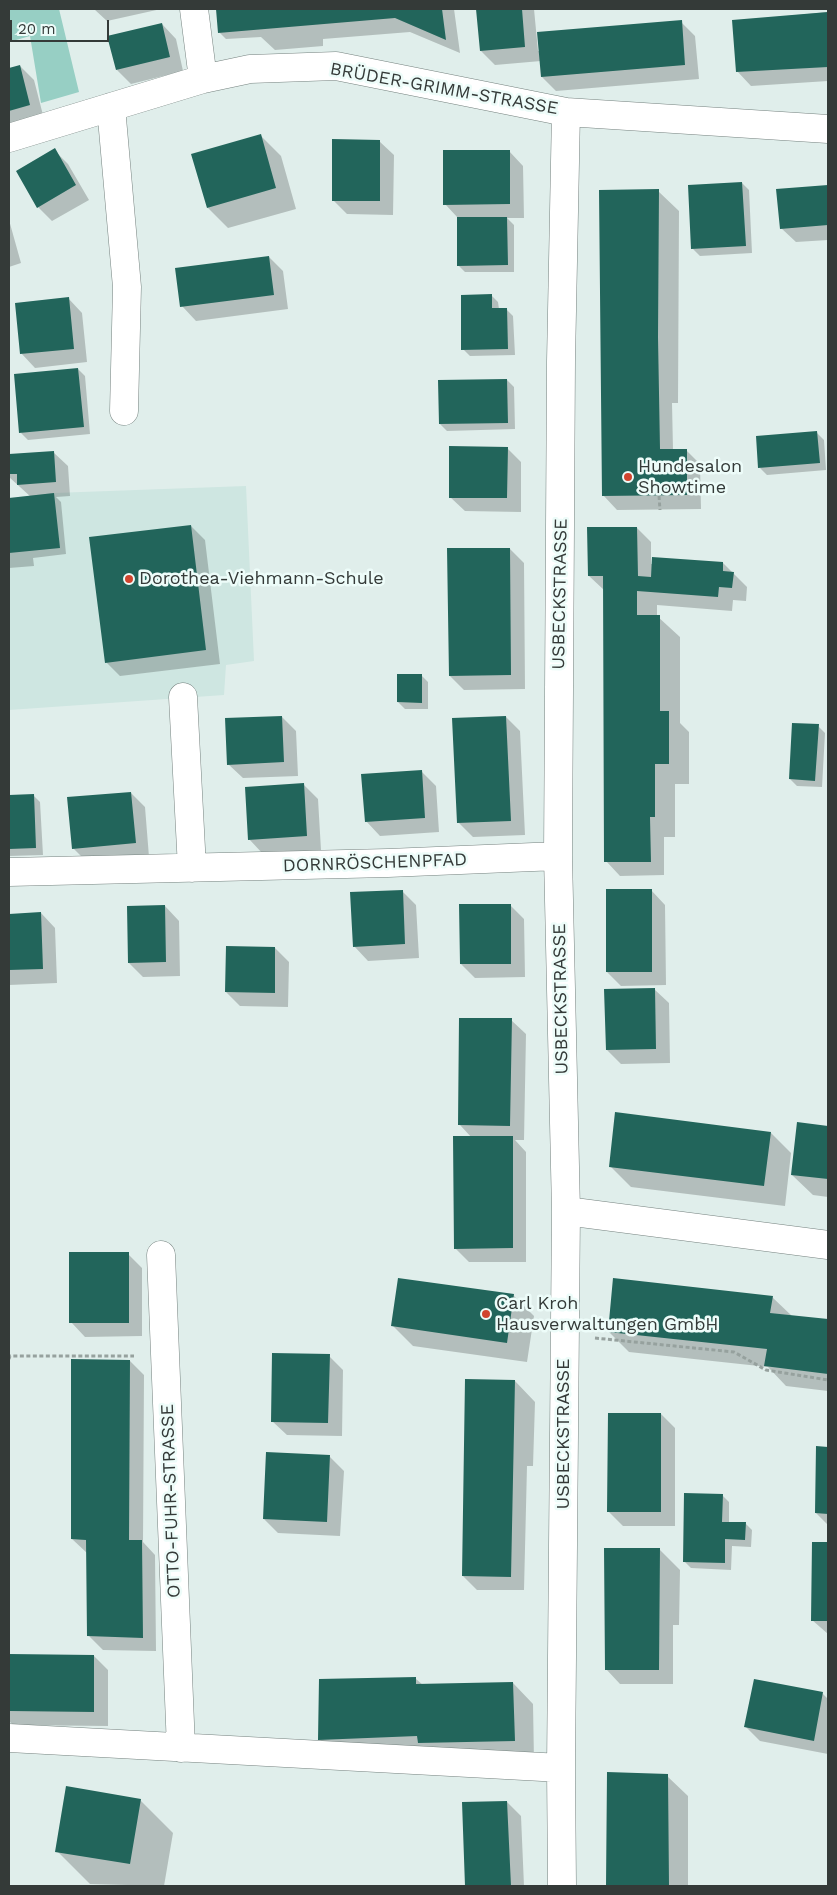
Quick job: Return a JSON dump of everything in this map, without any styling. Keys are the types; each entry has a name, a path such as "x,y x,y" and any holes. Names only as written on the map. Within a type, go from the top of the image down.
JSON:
{"street":[{"path":"194,9 203,79"},
{"name":"BRÜDER-GRIMM-STRASSE","path":"9,138 203,79 250,69 336,66 566,112 828,129"},
{"path":"111,107 128,287 124,411"},
{"name":"USBECKSTRASSE","path":"562,1886 561,1768 566,1211 558,856 561,362 566,112"},
{"path":"183,697 192,868"},
{"name":"DORNRÖSCHENPFAD","path":"9,872 388,864 558,856"},
{"path":"566,1211 828,1245"},
{"name":"OTTO-FUHR-STRASSE","path":"161,1255 181,1748"},
{"path":"9,1738 561,1768"}],"path":[{"path":"659,496 660,510"},
{"path":"564,1335 664,1343 734,1352 766,1370 828,1380"},
{"path":"9,1359 10,1356 165,1356"}],"shaded area":[{"name":"Dorothea-Viehmann-Schule","path":"246,486 254,661 226,665 224,695 9,710 9,498 54,493"}],"green space":[{"path":"9,9 59,9 79,92 41,103 30,36 9,42"}],"building":[{"path":"216,9 442,9 446,40 395,18 218,33"},
{"path":"476,9 522,9 525,47 480,51"},
{"path":"828,12 828,67 736,72 732,20"},
{"path":"682,20 685,65 541,77 537,32"},
{"path":"162,23 170,57 116,70 107,36"},
{"path":"20,65 30,105 9,111 9,68"},
{"path":"261,134 276,188 207,208 191,154"},
{"path":"332,139 380,140 380,201 332,201"},
{"path":"55,148 76,185 37,208 16,171"},
{"path":"443,150 510,150 510,204 443,205"},
{"path":"742,182 746,246 691,249 688,185"},
{"path":"828,185 828,225 780,229 776,189"},
{"path":"659,189 658,337 660,449 687,449 687,495 602,496 599,190"},
{"path":"457,217 507,217 508,265 457,266"},
{"path":"269,256 274,295 180,307 175,268"},
{"path":"492,294 492,308 507,308 508,349 461,350 461,295"},
{"path":"69,297 74,349 20,354 15,303"},
{"path":"78,368 84,427 19,433 14,374"},
{"path":"507,379 508,423 439,424 438,380"},
{"path":"817,431 820,463 758,468 756,436"},
{"path":"449,446 508,447 507,498 449,498"},
{"path":"54,451 56,482 17,485 17,474 9,474 9,454"},
{"path":"54,493 60,548 9,553 9,498"},
{"path":"191,525 206,650 105,663 89,537"},
{"path":"587,527 637,527 638,576 651,577 652,557 723,562 723,571 734,572 732,588 719,587 718,597 637,591 637,615 660,615 660,711 669,711 669,764 655,764 655,817 650,817 651,862 604,862 603,576 588,576"},
{"path":"447,548 510,548 511,675 449,676"},
{"path":"397,674 422,674 422,703 397,702"},
{"path":"282,716 284,762 227,765 225,718"},
{"path":"506,716 511,821 457,823 452,718"},
{"path":"792,723 819,724 815,781 789,779"},
{"path":"422,770 425,818 365,822 361,774"},
{"path":"304,783 307,836 248,840 245,787"},
{"path":"131,792 136,843 72,849 67,797"},
{"path":"34,794 36,848 9,849 9,795"},
{"path":"606,889 652,889 652,972 606,972"},
{"path":"403,890 405,944 353,947 350,892"},
{"path":"459,904 511,904 511,964 460,964"},
{"path":"165,905 166,962 128,963 127,906"},
{"path":"41,912 43,969 9,970 9,914"},
{"path":"226,946 275,947 275,993 225,992"},
{"path":"655,988 656,1049 606,1050 604,989"},
{"path":"459,1018 512,1018 510,1126 458,1125"},
{"path":"615,1112 771,1132 764,1186 609,1167"},
{"path":"797,1122 828,1126 828,1179 791,1175"},
{"path":"453,1136 513,1136 513,1248 454,1249"},
{"path":"69,1252 129,1252 129,1323 69,1323"},
{"path":"398,1278 514,1294 507,1343 391,1326"},
{"path":"613,1278 773,1296 770,1313 828,1319 828,1374 764,1366 767,1349 608,1332"},
{"path":"272,1353 330,1354 328,1423 271,1422"},
{"path":"71,1359 130,1360 129,1540 142,1540 143,1638 87,1636 86,1540 71,1539"},
{"path":"465,1379 515,1380 511,1577 462,1576"},
{"path":"608,1413 661,1413 661,1512 607,1512"},
{"path":"816,1446 828,1447 828,1514 815,1513"},
{"path":"266,1452 330,1455 327,1522 263,1519"},
{"path":"684,1493 723,1494 722,1522 746,1522 745,1540 725,1539 725,1563 683,1562"},
{"path":"812,1542 828,1542 828,1621 811,1621"},
{"path":"604,1548 660,1548 659,1670 605,1670"},
{"path":"9,1654 94,1655 94,1712 9,1711"},
{"path":"416,1677 416,1684 513,1682 515,1741 418,1743 417,1736 318,1740 319,1679"},
{"path":"754,1679 823,1692 814,1741 744,1727"},
{"path":"607,1772 668,1774 669,1886 606,1886"},
{"path":"66,1786 141,1799 130,1864 55,1852"},
{"path":"507,1801 511,1886 465,1886 462,1802"}],"place":[{"name":"Hundesalon Showtime","path":"628,477"},
{"name":"Dorothea-Viehmann-Schule","path":"129,579"},
{"name":"Carl Kroh Hausverwaltungen GmbH","path":"486,1314"}]}
